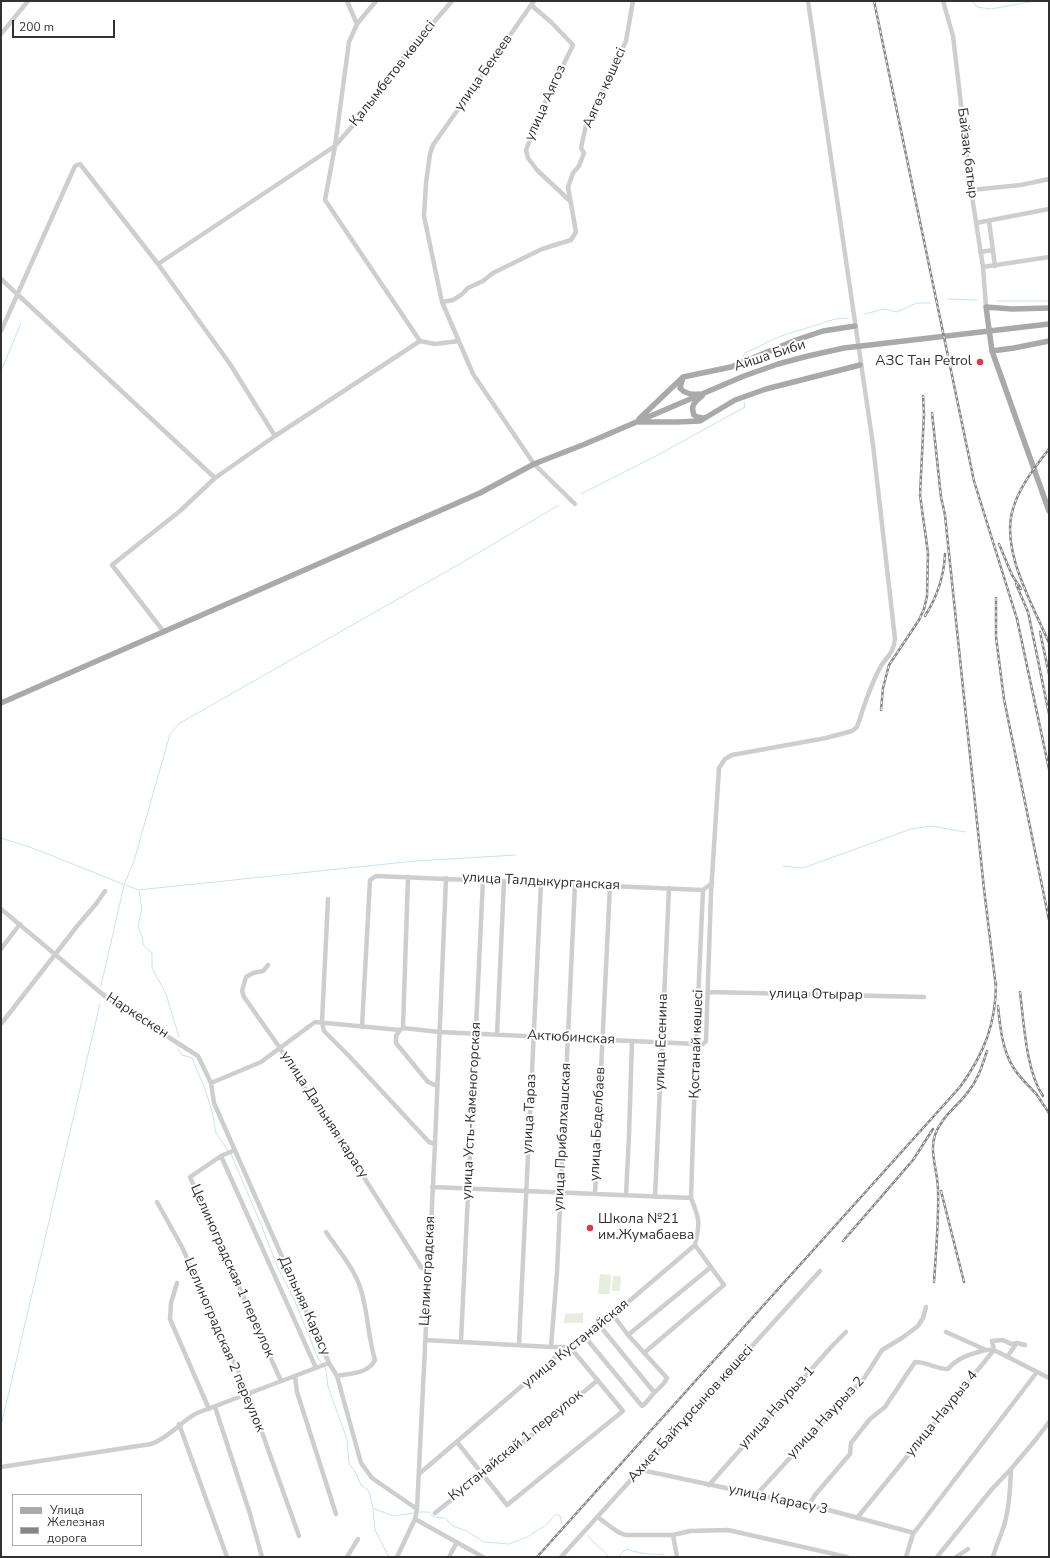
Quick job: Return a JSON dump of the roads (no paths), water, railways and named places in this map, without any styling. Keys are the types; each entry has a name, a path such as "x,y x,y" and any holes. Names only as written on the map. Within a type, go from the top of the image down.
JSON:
{"main road":[{"path":"1049,308 1012,309 986,307 992,351 1049,511"},
{"name":"Айша Биби","path":"1,703 480,493 534,464 585,444 744,376 778,364 844,348 1049,324"},
{"path":"636,422 683,377 731,367 796,340 823,331 855,326"},
{"path":"992,351 1049,341"},
{"path":"636,422 700,421 735,400 860,364"},
{"path":"683,377 680,388 683,392 692,395 706,393"},
{"path":"706,393 693,404 692,408 694,415 697,417 706,418"}],"street":[{"path":"1,34 28,1"},
{"path":"347,1 356,24"},
{"path":"376,1 356,24 349,42 326,200 420,341"},
{"name":"Қалымбетов көшесі","path":"158,264 335,146 361,116 398,64 452,1"},
{"name":"Аягөз көшесі","path":"442,302 453,300 468,288 483,281 493,273 542,249 570,240 576,232 568,187 573,173 579,166 584,153 581,148 586,125 626,41 633,1"},
{"path":"708,992 712,883 719,768 722,762 725,758 732,755 826,738 852,731 857,727 881,666 893,650 895,639 873,445 808,1"},
{"name":"Байзақ батыр","path":"943,1 953,36 971,190 983,268 986,307"},
{"name":"улица Аягоз","path":"533,3 573,45 540,113 526,150 528,158 537,170 571,202"},
{"name":"улица Бекеев","path":"442,302 424,216 426,183 433,144 533,3"},
{"path":"1,331 75,166 80,164 158,264 230,364 276,436"},
{"path":"971,190 1022,185 1049,179"},
{"path":"976,223 1049,209"},
{"path":"989,221 995,266"},
{"path":"980,252 993,250"},
{"path":"983,268 1049,257"},
{"path":"1,279 215,478"},
{"path":"442,302 473,374 534,464 575,504"},
{"path":"164,632 112,565 180,511 215,478 420,341 435,344 459,341"},
{"name":"улица Талдыкурганская","path":"362,1027 370,880 376,876 408,876 703,890"},
{"path":"408,876 402,1029 396,1036 396,1043 428,1082 437,1086"},
{"name":"Целиноградская","path":"415,1519 419,1474 429,1272 446,878"},
{"name":"улица Усть-Каменогорская","path":"461,1341 483,880"},
{"path":"497,1035 504,881"},
{"name":"улица Тараз","path":"519,1344 541,883"},
{"path":"703,890 712,883"},
{"name":"улица Прибалхашская","path":"551,1347 557,1272 575,884"},
{"name":"улица Беделбаев","path":"595,1194 610,885"},
{"name":"улица Есенина","path":"655,1196 669,888"},
{"name":"Қостанай көшесі","path":"691,1198 703,890"},
{"path":"1,1024 105,891"},
{"path":"328,899 322,1023 324,1031 429,1142 435,1144"},
{"name":"Наркескен","path":"1,909 107,998 198,1056 211,1083"},
{"path":"1,949 20,924"},
{"name":"улица Дальняя карасу","path":"268,965 264,971 253,973 246,977 242,992 280,1048 304,1087 316,1102 421,1267 429,1272"},
{"name":"Актюбинская","path":"322,1023 439,1032 703,1044 707,1038 708,992"},
{"name":"улица Отырар","path":"708,992 924,997"},
{"path":"211,1083 261,1062 315,1022 322,1023"},
{"path":"626,1195 632,1041"},
{"name":"Дальняя Карасу","path":"211,1083 214,1103 328,1363 337,1376 361,1464 372,1478 417,1509"},
{"path":"235,1150 222,1155 318,1367"},
{"name":"Целиноградская 1 переулок","path":"222,1155 190,1177 281,1381"},
{"path":"432,1187 691,1198 698,1215 700,1225 695,1246 724,1285 644,1353"},
{"name":"Целиноградская 2 переулок","path":"157,1202 182,1247 248,1393 299,1536"},
{"path":"326,1232 356,1277 362,1291 370,1345 374,1360 372,1366 366,1370 337,1376"},
{"name":"улица Кустанайская","path":"419,1474 558,1355 600,1326 695,1246"},
{"path":"628,1335 711,1267"},
{"name":"Ахмет Байтұрсынов көшесі","path":"561,1557 820,1271"},
{"path":"177,1283 171,1303 170,1319 209,1409"},
{"name":"улица Наурыз 2","path":"756,1495 863,1380 882,1350 918,1326 923,1318 926,1307"},
{"path":"585,1337 642,1406 650,1400 654,1392 665,1384 667,1378 628,1335 613,1315"},
{"path":"600,1326 654,1392"},
{"name":"улица Наурыз 1","path":"709,1485 846,1332"},
{"path":"946,1332 986,1350"},
{"path":"425,1340 570,1347 623,1411 507,1505 457,1442"},
{"path":"994,1350 992,1341 1003,1340 1011,1344 1025,1345"},
{"path":"1007,1357 1017,1344"},
{"path":"808,1506 814,1495 850,1454 851,1443 870,1419 885,1407 915,1362 924,1362 940,1369 948,1369 955,1361 966,1356 986,1350 994,1350 1049,1378"},
{"name":"улица Наурыз 4","path":"857,1518 994,1350"},
{"path":"1,1467 151,1444 161,1440 187,1418 328,1363"},
{"path":"906,1557 914,1532 1037,1372"},
{"path":"295,1376 297,1392 336,1514"},
{"name":"Кустанайскай 1 переулок","path":"434,1513 598,1380"},
{"path":"215,1407 250,1514 262,1557"},
{"path":"937,1557 1049,1422"},
{"path":"179,1424 227,1557"},
{"path":"993,1557 996,1543 1005,1523 1008,1510 1011,1469"},
{"name":"улица Карасу 3","path":"641,1470 808,1506 914,1532"},
{"path":"597,1517 619,1533 626,1535 673,1535 690,1531 728,1530 847,1557"},
{"path":"397,1557 415,1519 483,1557"},
{"path":"673,1535 678,1557"},
{"path":"347,1557 358,1538"},
{"path":"449,1557 457,1542"},
{"path":"956,1557 968,1549"}],"waterway":[{"path":"972,1 977,7 991,9 1035,1"},
{"path":"948,299 977,300"},
{"path":"997,301 1049,301"},
{"path":"865,314 884,309 897,312 917,303 931,303"},
{"path":"742,358 745,353 781,336 835,319 848,318"},
{"path":"1,371 21,323"},
{"path":"581,494 656,456 745,407 744,402"},
{"path":"101,986 124,885 134,861 170,734 180,723 463,562 559,505"},
{"path":"783,866 803,868 911,829 931,826 965,832"},
{"path":"1,838 35,849 138,890 415,861 516,855"},
{"path":"139,891 142,909 138,926 143,939 143,945 152,953 152,968 166,994 179,1037"},
{"path":"1,1426 100,1004"},
{"path":"178,1049 182,1055 192,1058 205,1089 212,1111 216,1133 229,1152"},
{"path":"231,1154 278,1268 294,1299 318,1358 322,1364"},
{"path":"324,1366 326,1370 328,1387 347,1439 349,1463 358,1476"},
{"path":"357,1476 361,1485 369,1491 373,1508 393,1516 414,1513"},
{"path":"373,1509 375,1530 389,1557"},
{"path":"417,1512 429,1512 434,1517 445,1518 453,1526 467,1531 484,1542 509,1544 527,1537 546,1525 556,1514 560,1516 562,1523"},
{"path":"587,1535 609,1557"},
{"path":"618,1557 626,1549 635,1552 663,1554 665,1557"}],"railway":[{"path":"874,1 974,481 1017,619 1049,769"},
{"path":"881,710 883,688 889,665 919,620 924,609 927,596 928,553 920,495 924,414 923,396"},
{"path":"932,413 941,497 945,515 984,889 996,988"},
{"path":"1049,449 1038,463 1019,493 1013,509 1010,525 1014,559 1027,595 1049,643"},
{"path":"999,544 1012,575 1021,589"},
{"path":"925,616 933,602 939,586 945,554"},
{"path":"1016,584 1028,612 1049,714"},
{"path":"996,598 996,637 1004,699 1049,920"},
{"path":"1040,632 1049,674"},
{"path":"537,1557 960,1087 976,1063 987,1038 994,1012 996,983"},
{"path":"1020,992 1029,1060 1037,1086 1043,1096"},
{"path":"998,1006 1002,1037 1009,1060 1015,1071 1037,1095 1049,1113"},
{"path":"934,1282 938,1183 933,1155 933,1142 941,1123 974,1083 987,1051"},
{"path":"843,1241 913,1160 933,1129"},
{"path":"941,1191 964,1282"}],"place":[{"name":"АЗС Тан Petrol","path":"980,362"},
{"name":"Школа №21 им.Жумабаева","path":"590,1228"}]}
